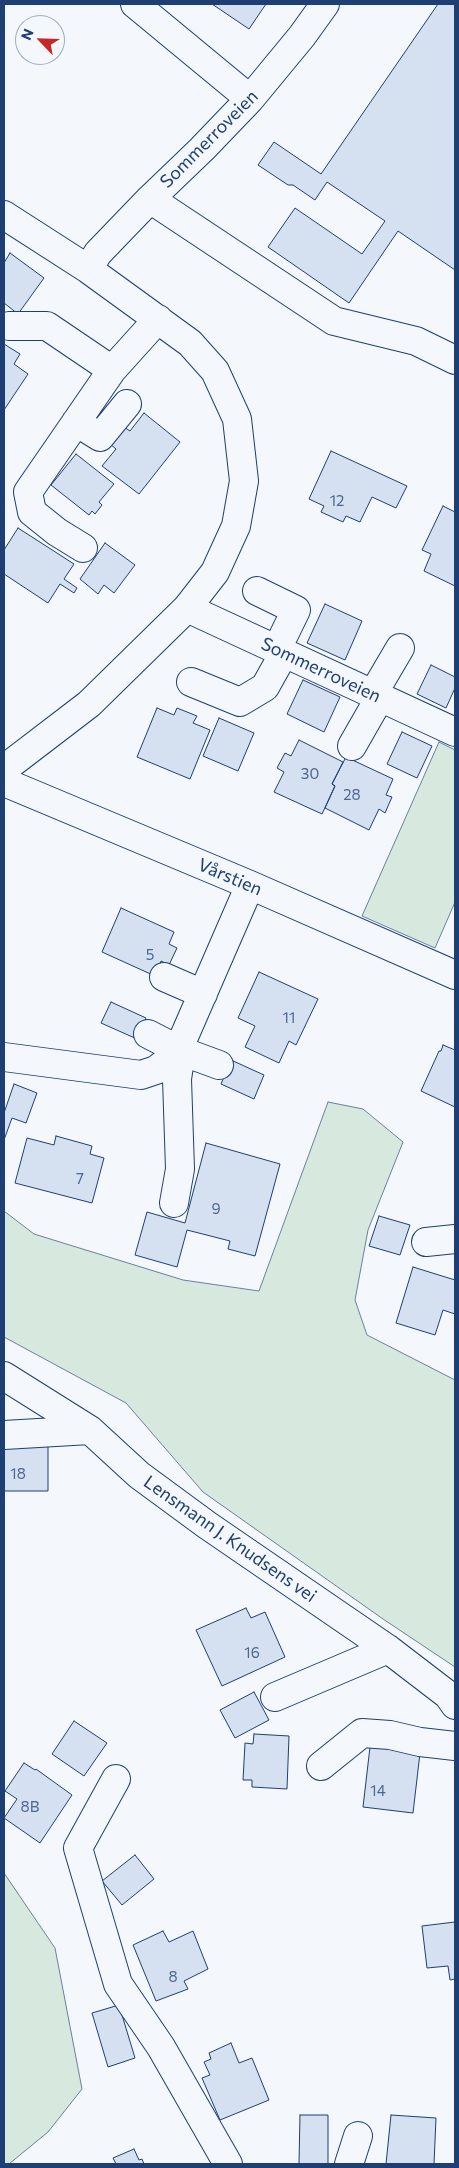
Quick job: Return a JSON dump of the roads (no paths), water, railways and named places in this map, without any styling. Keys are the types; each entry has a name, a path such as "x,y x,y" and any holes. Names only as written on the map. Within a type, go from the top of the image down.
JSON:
{"street":[{"path":"135,4 250,99"},
{"name":"Sommerroveien","path":"88,269 98,253 250,99 302,36 325,4"},
{"path":"150,199 334,321 416,341 455,360"},
{"path":"4,215 88,269 190,343 215,371 237,419 244,481 236,526 215,572 187,608 89,704 7,766"},
{"path":"83,548 57,532 32,512 28,492 112,370 158,319"},
{"path":"10,326 47,326 112,370"},
{"path":"76,422 100,437 127,404"},
{"path":"191,682 240,702 265,687 281,651 304,614 257,591"},
{"name":"Sommerroveien","path":"187,608 455,732"},
{"path":"352,746 400,648"},
{"name":"Vårstien","path":"7,766 250,885 455,975"},
{"path":"174,1203 180,1169 176,1079 183,1039 250,885"},
{"path":"164,977 203,994"},
{"path":"148,1034 181,1051 219,1065"},
{"path":"4,1057 141,1075 156,1070 181,1051"},
{"path":"426,1242 455,1239"},
{"name":"Lensmann J. Knudsens vei","path":"4,1376 90,1430 139,1475 206,1526 388,1649 448,1695 455,1705"},
{"path":"4,1435 90,1430"},
{"path":"275,1697 388,1649"},
{"path":"320,1766 362,1733 390,1735 420,1742 455,1746"},
{"path":"116,1779 78,1848 118,1984 161,2047 228,2164"},
{"path":"349,2164 358,2136"}]}
